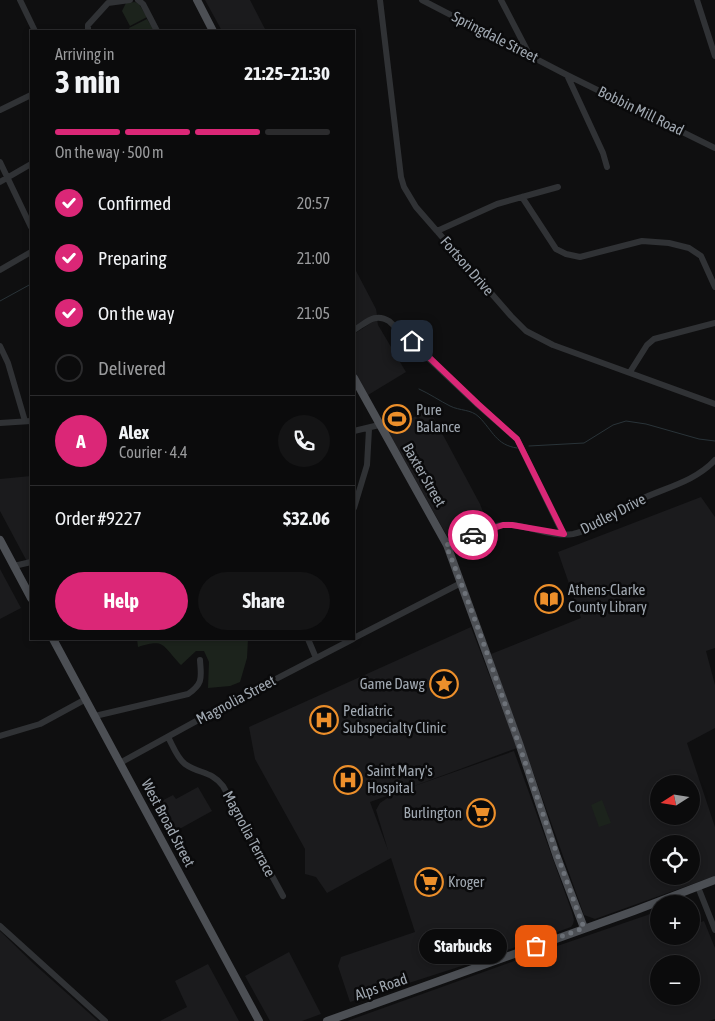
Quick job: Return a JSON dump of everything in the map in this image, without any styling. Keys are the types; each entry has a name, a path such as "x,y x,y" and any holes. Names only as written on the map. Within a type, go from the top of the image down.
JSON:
{"main road":[{"path":"197,0 212,30"},
{"name":"Baxter Street","path":"355,380 446,545 519,743 557,857 584,928"},
{"path":"0,540 30,596"},
{"name":"West Broad Street","path":"54,640 259,1021"},
{"name":"Alps Road","path":"327,1021 715,880"}],"street":[{"path":"20,0 35,30"},
{"path":"88,30 88,25 108,1 130,0"},
{"path":"138,0 143,4 156,30"},
{"name":"Fortson Drive","path":"380,0 401,177 408,196 437,231 526,331 553,344 715,404"},
{"name":"Springdale Street","path":"422,0 567,75"},
{"path":"502,0 529,54"},
{"path":"697,0 715,56"},
{"path":"567,75 604,153 607,167"},
{"name":"Bobbin Mill Road","path":"567,75 712,146"},
{"path":"0,110 30,95"},
{"path":"712,146 715,138"},
{"path":"0,162 29,217"},
{"path":"0,182 30,165"},
{"path":"437,231 497,204 558,187"},
{"path":"522,198 556,248 566,254 580,257 642,240 689,248 701,256 715,287"},
{"path":"0,270 30,253"},
{"path":"355,329 375,318 383,316 517,439 564,534"},
{"path":"630,372 647,345 654,339 715,323"},
{"path":"0,346 8,363 28,421 0,424"},
{"path":"355,431 379,425"},
{"path":"355,505 367,464 369,428"},
{"name":"Dudley Drive","path":"446,545 503,525 571,534 589,528 637,501 696,476 715,460"},
{"path":"14,566 30,562"},
{"name":"Magnolia Street","path":"355,638 461,583"},
{"path":"308,640 316,658"},
{"name":"Magnolia Street","path":"120,763 220,708 352,640"},
{"path":"95,716 188,694 197,688 201,681 200,660"},
{"path":"0,736 40,724 86,699"},
{"name":"Magnolia Terrace","path":"168,737 184,763 212,775 223,786 283,896"},
{"path":"698,887 715,930"},
{"path":"0,926 105,1021"}],"shaded area":[{"path":"205,0 250,0 265,30 221,30"},
{"path":"135,2 139,4 147,17 130,26 122,11 126,3"},
{"path":"147,19 153,30 130,30 129,28"},
{"path":"355,269 376,309 377,315 355,327"},
{"path":"377,319 378,325 406,372 368,395 355,372 355,333"},
{"path":"429,409 480,504 489,527 452,540 447,536 388,431"},
{"path":"30,476 30,567 0,511 0,479"},
{"path":"701,497 715,517 715,648 706,651 715,685 715,728 687,743 698,775 650,775 650,825 700,825 700,782 715,827 715,876 700,881 700,835 650,835 650,885 690,885 662,895 650,895 650,899 595,919 584,915 491,654 581,618 558,552"},
{"path":"0,569 21,608 0,619"},
{"path":"471,627 517,748 406,789 514,751 572,912 573,924 571,927 477,961 350,1002 338,966 341,957 415,932 391,858 327,893 316,877 305,874 305,849 255,759 249,727","holes":["395,793 380,803 376,810 388,850 370,802"]},
{"path":"137,640 248,640 247,658 240,682 230,686 208,688 209,662 204,651 196,651 181,665 159,644 147,644 138,647"},
{"path":"198,787 212,811 174,832 158,803 173,795 176,799"},
{"path":"602,800 611,823 599,827 591,805"},
{"path":"650,914 650,945 700,945 700,922 704,921 715,948 715,1019 709,1021 347,1021"},
{"path":"0,931 34,964 98,1021 0,1021"},
{"path":"289,952 321,1014 302,1021 270,1021 245,976"},
{"path":"208,964 239,1021 160,1021 187,1007 175,981"}],"waterway":[{"path":"0,301 30,285"},
{"path":"419,389 450,406 476,414 499,441 517,448"},
{"path":"529,446 584,443 613,425 626,421 646,424 699,439 715,441"}],"way so far":[{"path":"473,535 446,545 519,743 557,857 584,928 536,946"}],"place":[{"name":"Pure Balance","path":"397,419"},
{"name":"Athens-Clarke County Library","path":"549,599"},
{"name":"Game Dawg","path":"444,684"},
{"name":"Pediatric Subspecialty Clinic","path":"324,720"},
{"name":"Saint Mary's Hospital","path":"348,780"},
{"name":"Burlington","path":"481,813"},
{"name":"Kroger","path":"429,882"},
{"name":"Starbucks","path":"536,946"}],"route":[{"path":"412,341 517,439 564,534 503,525 473,535"}]}
